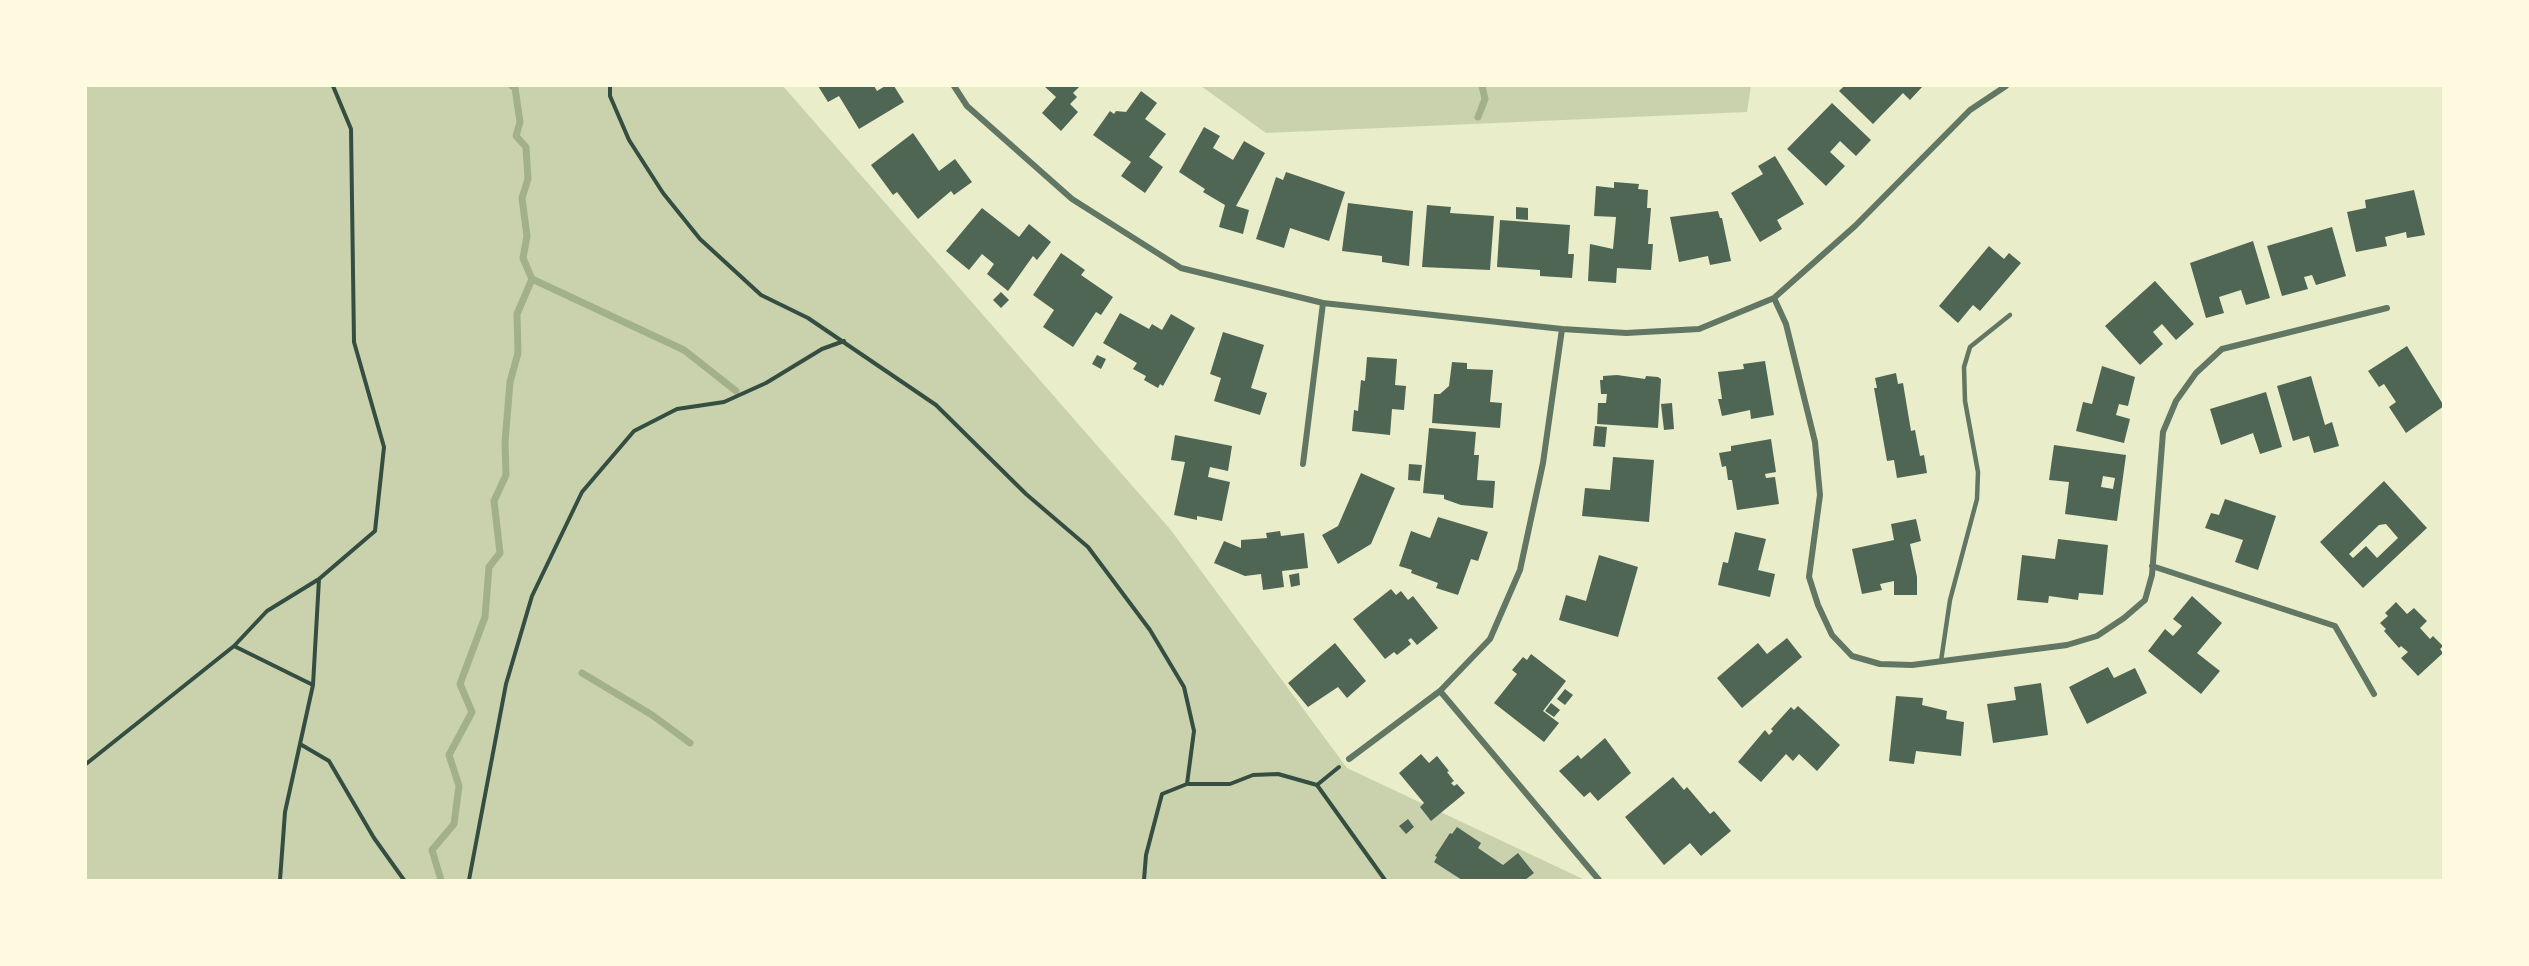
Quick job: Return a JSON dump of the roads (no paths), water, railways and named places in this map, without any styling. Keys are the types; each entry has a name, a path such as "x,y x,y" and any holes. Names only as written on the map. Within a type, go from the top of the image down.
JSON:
{"street":[{"path":"954,86 967,106 1072,199 1181,268 1323,303 1562,329 1626,333 1699,329 1774,298 1855,226 1970,110 2006,86"},
{"path":"1774,298 1786,324 1815,442 1820,495 1809,577 1818,605 1832,635 1852,656 1880,664 1941,661 2067,645 2097,636 2145,600 2152,566 2163,432 2176,401 2196,373 2222,349 2386,308"},
{"path":"1303,465 1323,303"},
{"path":"1349,759 1440,692 1490,639 1520,570 1544,463 1562,329"},
{"path":"2152,566 2335,626 2374,694"},
{"path":"1440,692 1599,880"}],"lane":[{"path":"1941,661 1950,600 1977,500 1978,472 1965,401 1964,367 1970,347 2010,315"}],"waterway":[{"path":"512,86 515,88 520,122 516,136 526,147 528,179 522,198 527,236 523,258 532,279"},
{"path":"1478,117 1485,99 1482,86"},
{"path":"532,279 684,350 736,391"},
{"path":"441,880 432,850 454,824 459,786 449,755 472,712 460,684 485,617 489,567 500,553 494,501 506,475 505,442 510,382 518,353 517,314 532,279"},
{"path":"582,673 652,715 690,743"}]}
